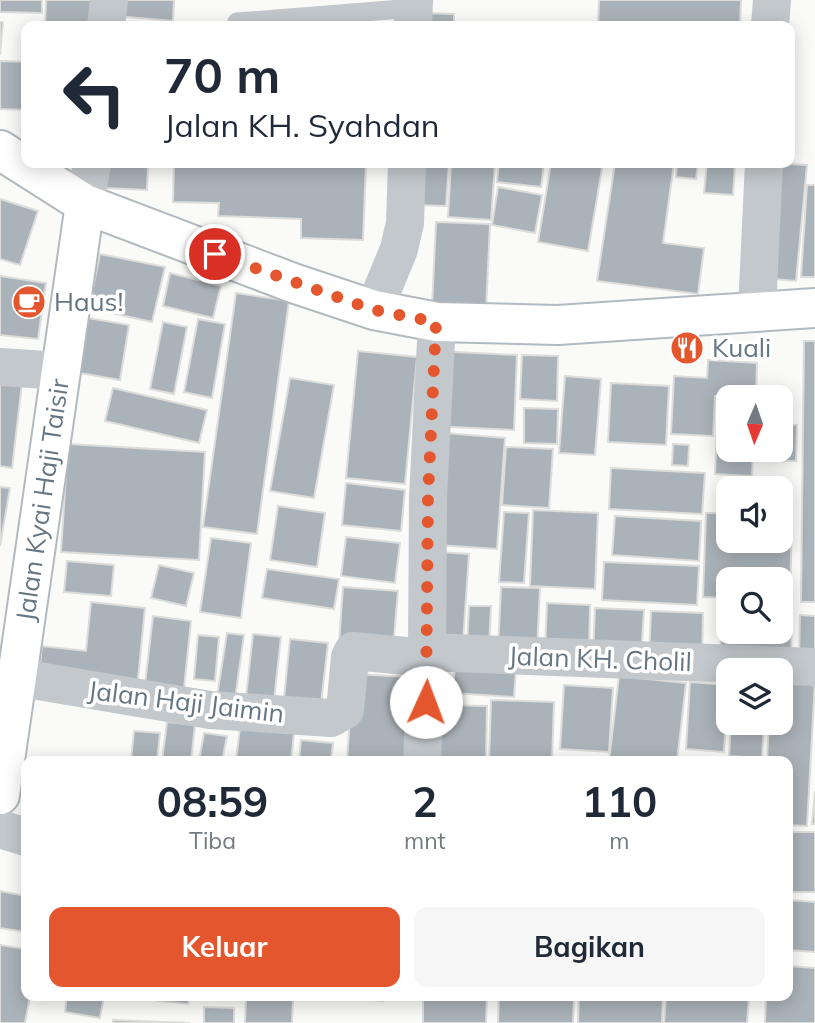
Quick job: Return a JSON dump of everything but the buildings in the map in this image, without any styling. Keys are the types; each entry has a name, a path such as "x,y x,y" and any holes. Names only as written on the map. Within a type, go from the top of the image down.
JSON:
{"street":[{"path":"107,21 109,0"},
{"path":"770,21 772,0"},
{"path":"0,150 21,163"},
{"path":"28,168 85,204 293,283 374,310 436,322 558,325 815,308"},
{"path":"85,204 91,168"},
{"path":"374,310 399,249 405,223 407,168"},
{"path":"757,310 764,168"},
{"name":"Jalan Kyai Haji Taisir","path":"0,795 85,204"},
{"path":"422,756 427,655 428,497 436,322"},
{"path":"0,368 61,371"},
{"name":"Jalan Haji Jaimin","path":"15,677 210,710 331,718 345,710 349,657 353,651 427,655"},
{"name":"Jalan KH. Cholil","path":"427,655 815,667"},
{"path":"0,829 21,835"}],"lane":[{"path":"253,21 414,11"}],"place":[{"name":"Haus!","path":"29,302"},
{"name":"Kuali","path":"687,348"}],"route":[{"path":"215,254 374,310 436,322 428,497 426,702"}]}
